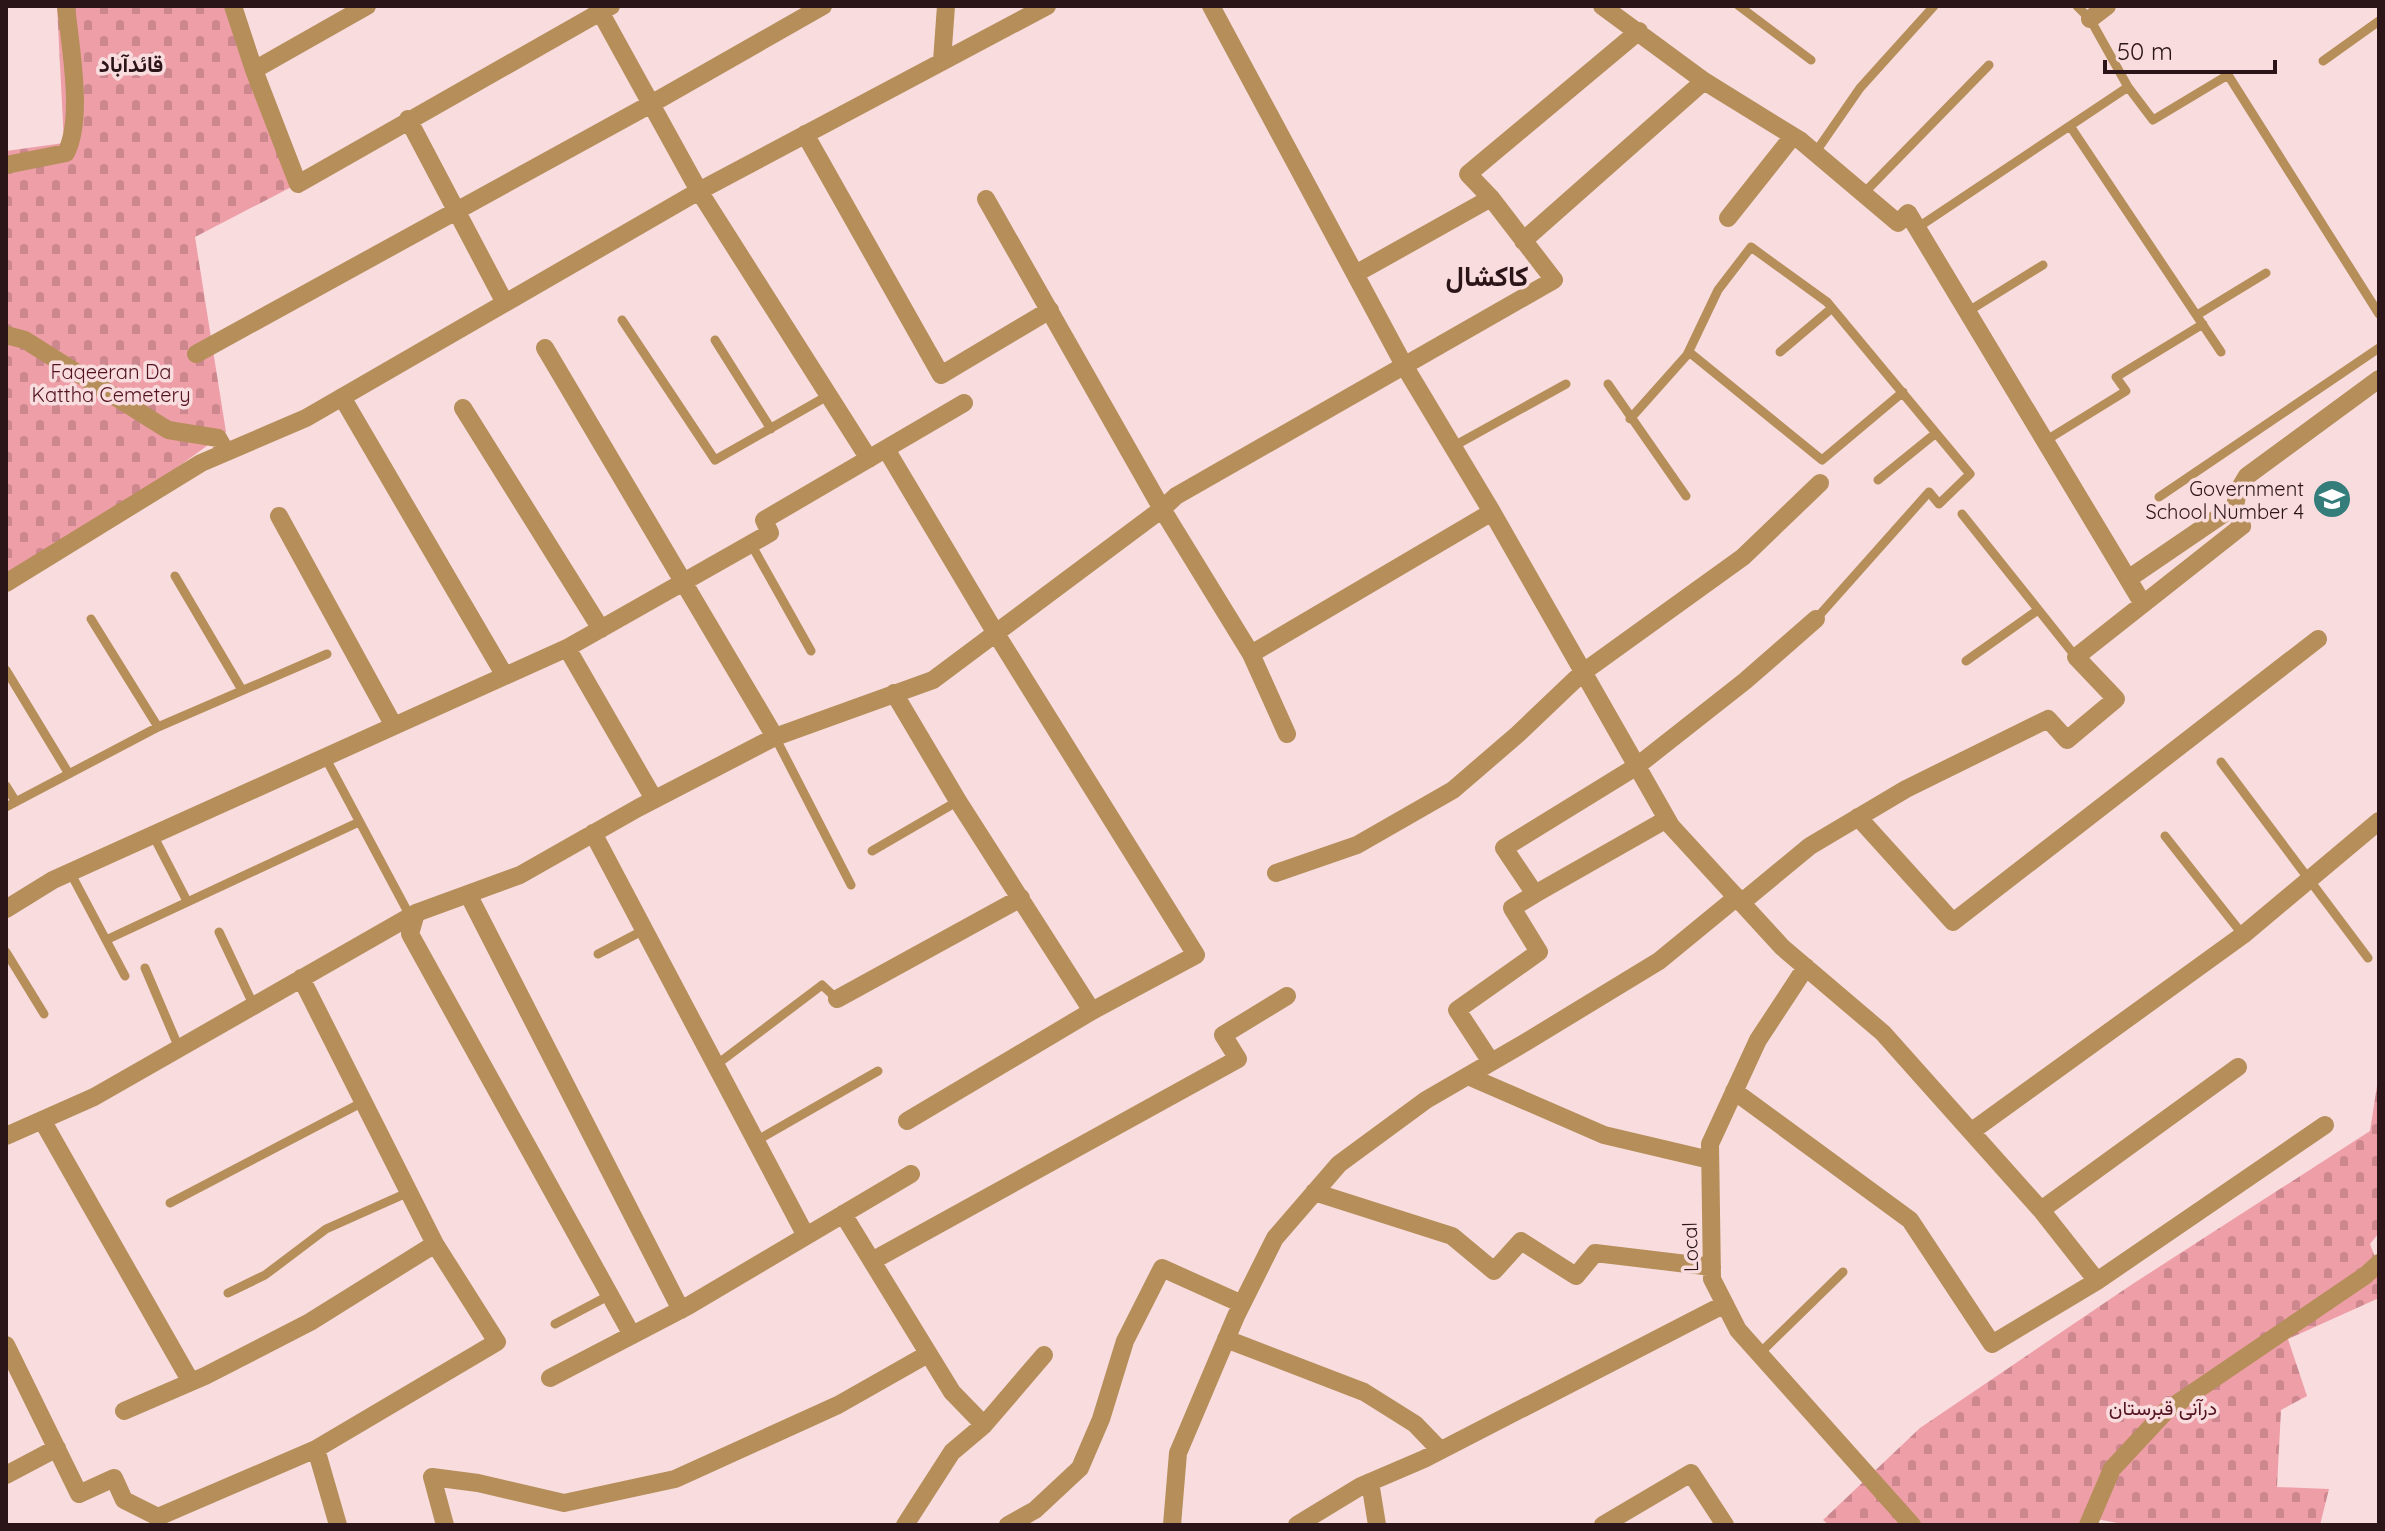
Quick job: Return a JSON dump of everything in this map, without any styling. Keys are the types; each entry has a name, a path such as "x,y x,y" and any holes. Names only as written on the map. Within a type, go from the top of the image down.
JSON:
{"street":[{"path":"6,165 66,153 72,141 75,114 66,6"},
{"path":"233,6 298,184 603,8 699,191 869,459"},
{"path":"254,70 367,6"},
{"path":"196,354 823,6"},
{"path":"942,61 946,6"},
{"path":"6,583 201,463 306,418 699,191 1047,6"},
{"path":"1211,6 1405,367 1454,446 1667,819 1782,947 1883,1033 2041,1210 2097,1281"},
{"path":"2084,12 2107,6"},
{"path":"1614,9 1704,81 1793,136 1898,223 1908,213 2143,604"},
{"path":"6,1136 94,1097 413,914 520,875 654,799 775,737 933,680 1176,496 1554,280 1491,198 1468,174 1639,31"},
{"path":"1523,241 1704,81"},
{"path":"408,119 505,303"},
{"path":"805,134 941,375 1050,310"},
{"path":"1728,218 1793,136"},
{"path":"1357,273 1491,198"},
{"path":"986,199 1162,509 1251,654 1287,734"},
{"path":"6,335 25,340 168,430 218,438 226,452"},
{"path":"545,348 775,737"},
{"path":"1172,1525 1178,1453 1242,1304 1275,1238 1339,1164 1426,1100 1659,961 1810,846 1906,789 2048,719 2067,740 2116,699 2076,657 2242,526 2235,506 2241,483 2247,476 2379,379"},
{"path":"342,397 505,676"},
{"path":"6,909 70,872 567,648 770,533 764,520 964,403"},
{"path":"463,408 601,629"},
{"path":"886,449 995,632 1196,955 1092,1011 907,1121"},
{"path":"1276,873 1357,845 1453,790 1582,673 1743,557 1820,483"},
{"path":"2128,579 2235,506"},
{"path":"1251,654 1492,512"},
{"path":"279,516 394,726"},
{"path":"1535,894 1504,848 1637,766 1745,681 1816,619"},
{"path":"1858,817 1953,922 2318,639"},
{"path":"567,648 654,799"},
{"path":"894,693 958,801 1092,1011"},
{"path":"1491,1062 1457,1010 1539,952 1512,908 1667,819"},
{"path":"1972,1131 2243,935 2379,821"},
{"path":"593,833 806,1236"},
{"path":"468,894 681,1310"},
{"path":"837,999 1021,898"},
{"path":"413,914 410,934 632,1335"},
{"name":"Local","path":"1806,967 1758,1040 1710,1144 1712,1279 1738,1330 1912,1525"},
{"path":"6,1345 79,1494 114,1478 124,1500 158,1517 316,1449 497,1342 435,1244 301,978"},
{"path":"872,1261 1238,1059 1223,1035 1287,996"},
{"path":"2041,1210 2238,1067"},
{"path":"1468,1076 1604,1135 1710,1160"},
{"path":"1734,1091 1910,1220 1992,1344 2097,1281 2325,1125"},
{"path":"42,1120 191,1382"},
{"path":"550,1378 681,1310 911,1174"},
{"path":"1314,1192 1452,1236 1494,1271 1521,1241 1576,1276 1595,1253 1712,1267"},
{"path":"843,1214 952,1392 984,1425"},
{"path":"124,1411 191,1382 310,1322 435,1244"},
{"path":"2088,1525 2112,1469 2166,1411 2366,1275 2379,1263"},
{"path":"1008,1525 1035,1510 1080,1468 1101,1419 1125,1341 1162,1268 1242,1304"},
{"path":"1297,1525 1370,1482 1440,1450 1725,1304"},
{"path":"1226,1339 1364,1392 1415,1424 1440,1450"},
{"path":"445,1525 432,1477 478,1483 564,1503 675,1479 838,1405 928,1354"},
{"path":"905,1525 952,1452 984,1425 1044,1355"},
{"path":"6,1475 57,1448"},
{"path":"316,1449 338,1525"},
{"path":"1603,1525 1691,1473 1725,1525"},
{"path":"1370,1482 1377,1525"}],"lane":[{"path":"1739,6 1811,60"},
{"path":"1815,153 1860,88 1934,6"},
{"path":"2084,12 2128,87 2153,120 2228,75 2379,314"},
{"path":"2323,61 2379,21"},
{"path":"1863,194 1989,65"},
{"path":"1917,228 2128,87"},
{"path":"2070,126 2221,352"},
{"path":"1630,419 1689,352 1718,290 1751,247 1832,308 1970,474 1939,504 1929,492 1816,619"},
{"path":"1967,312 2043,265"},
{"path":"2045,441 2126,391 2116,377 2266,273"},
{"path":"1780,352 1832,308"},
{"path":"622,320 715,460 829,395"},
{"path":"715,340 771,429"},
{"path":"2159,497 2379,348"},
{"path":"1689,352 1822,460 1903,392"},
{"path":"1454,446 1566,384"},
{"path":"1608,384 1686,496"},
{"path":"1878,480 1936,433"},
{"path":"1962,514 2076,657"},
{"path":"751,544 811,651"},
{"path":"175,576 242,690"},
{"path":"1966,661 2038,610"},
{"path":"91,619 158,727"},
{"path":"6,786 11,804 158,727 327,654"},
{"path":"6,670 69,774"},
{"path":"775,737 851,885"},
{"path":"325,757 413,914"},
{"path":"2221,762 2368,958"},
{"path":"872,851 958,801"},
{"path":"106,940 359,822"},
{"path":"153,835 187,901"},
{"path":"2165,836 2243,935"},
{"path":"70,872 125,976"},
{"path":"598,954 644,930"},
{"path":"219,932 254,1006"},
{"path":"6,952 44,1014"},
{"path":"145,968 179,1048"},
{"path":"716,1066 822,985 837,999"},
{"path":"756,1141 878,1071"},
{"path":"170,1203 363,1102"},
{"path":"228,1293 265,1275 326,1229 409,1192"},
{"path":"1759,1354 1843,1272"},
{"path":"555,1324 610,1295"}],"green space":[{"name":"Faqeeran Da Kattha Cemetery","path":"57,6 237,6 301,182 195,237 226,432 6,592 6,151 64,143"},
{"name":"درآنی قبرستان","path":"2379,1073 2379,1233 2370,1244 2379,1267 2379,1298 2288,1339 2307,1396 2281,1410 2277,1487 2329,1489 2320,1525 2128,1525 2091,1518 2088,1525 1829,1525 1823,1520 1920,1428 2131,1285 2370,1131"}],"place":[{"name":"Government School Number 4","path":"2332,499"}],"district":[{"name":"قائدآباد","path":"131,64"},
{"name":"کاکشال","path":"1487,275"}]}
